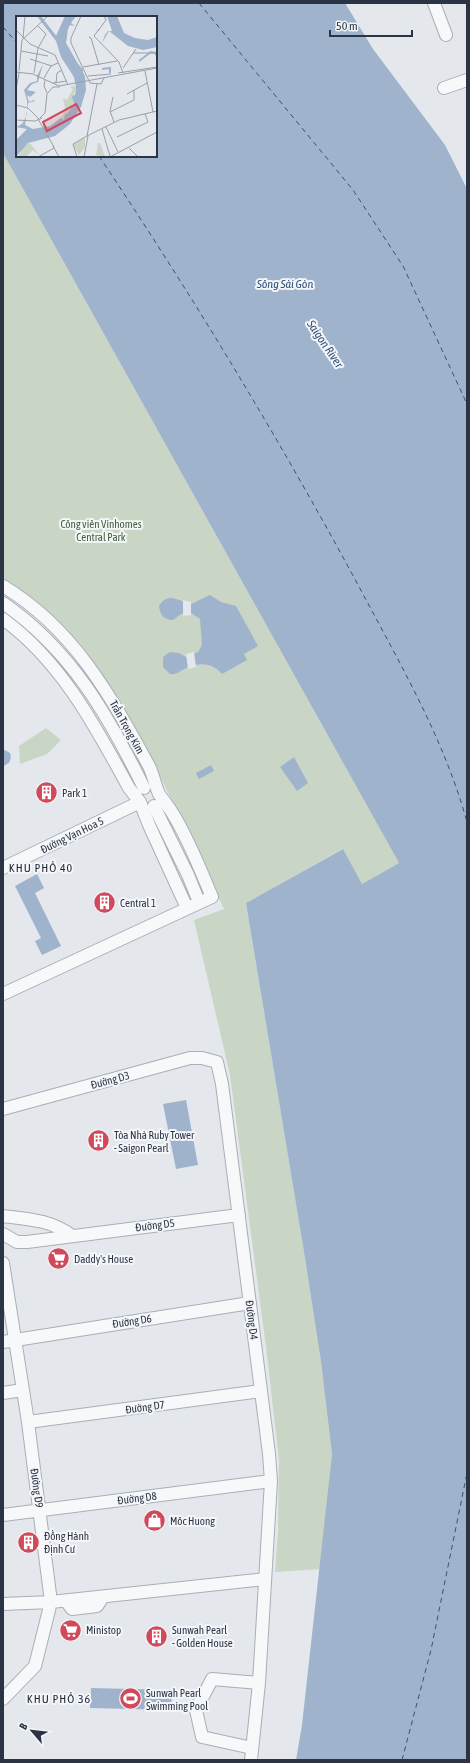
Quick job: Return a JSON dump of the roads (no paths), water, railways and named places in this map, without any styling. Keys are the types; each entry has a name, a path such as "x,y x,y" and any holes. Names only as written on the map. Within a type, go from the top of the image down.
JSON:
{"street":[{"path":"434,3 446,36"},
{"path":"444,88 467,80"},
{"name":"Trần Trọng Kim","path":"3,586 36,609 61,633 89,665 107,690 154,776 158,792 173,813 186,838 212,897 200,902"},
{"name":"Trần Trọng Kim","path":"3,603 42,634 76,670 102,711 144,788"},
{"path":"3,619 30,642 60,673 77,696 129,788 140,802 147,807 154,806 158,802 158,792 154,788 144,788 140,793 140,802 187,908"},
{"name":"Đường Vạn Hoa 5","path":"3,868 140,802"},
{"path":"3,994 200,902 154,806"},
{"name":"Đường D3","path":"3,1109 190,1058 202,1058 217,1062"},
{"name":"Đường D4","path":"217,1062 222,1084 239,1215 269,1454 271,1481 259,1683 251,1754"},
{"name":"Đường D5","path":"3,1234 17,1242 27,1242 239,1215"},
{"path":"3,1216 36,1220 54,1225 72,1236"},
{"name":"Đường D9","path":"3,1263 9,1341 23,1390 40,1509 51,1602 35,1666 3,1699"},
{"name":"Đường D6","path":"9,1341 250,1303"},
{"path":"3,1393 23,1390"},
{"name":"Đường D7","path":"28,1422 261,1391"},
{"name":"Đường D8","path":"3,1515 40,1509 271,1481"},
{"path":"3,1604 66,1601 265,1579"},
{"path":"251,1754 202,1737 196,1710 212,1679 259,1683"}],"water":[{"name":"Sông Sài Gòn","path":"3,3 345,3 373,49 445,145 467,189 467,1760 296,1760 302,1725 332,1454 321,1362 305,1258 246,903 343,849 362,884 399,863 3,153"},
{"path":"210,595 221,602 236,606 258,646 244,654 247,660 222,674 210,666 201,664 192,666 175,674 170,674 163,667 163,657 170,652 179,653 186,657 198,652 202,645 200,619 191,613 181,614 173,620 167,619 161,614 159,606 162,601 170,598 178,599 191,604"},
{"path":"3,749 10,753 11,757 9,763 3,766"},
{"path":"294,757 308,783 297,791 280,767"},
{"path":"211,765 214,771 199,779 196,773"},
{"path":"37,874 44,888 35,893 61,946 42,955 35,941 41,938 15,886"},
{"path":"186,1100 198,1165 176,1169 163,1104"},
{"name":"Sunwah Pearl Swimming Pool","path":"91,1688 172,1690 171,1710 90,1708"}],"place":[{"name":"Park 1","path":"47,793"},
{"name":"Central 1","path":"104,903"},
{"name":"Tòa Nhà Ruby Tower - Saigon Pearl","path":"98,1141"},
{"name":"Daddy's House","path":"58,1259"},
{"name":"Môc Huong","path":"154,1521"},
{"name":"Đồng Hành Định Cư","path":"29,1542"},
{"name":"Ministop","path":"70,1630"},
{"name":"Sunwah Pearl - Golden House","path":"156,1636"},
{"name":"Sunwah Pearl Swimming Pool","path":"131,1699"}],"district":[{"name":"KHU PHỐ 40","path":"41,868"},
{"name":"KHU PHỐ 36","path":"59,1699"}],"water label":[{"name":"Saigon River","path":"325,344"}],"park label":[{"name":"Công viên Vinhomes Central Park","path":"101,530"}]}
